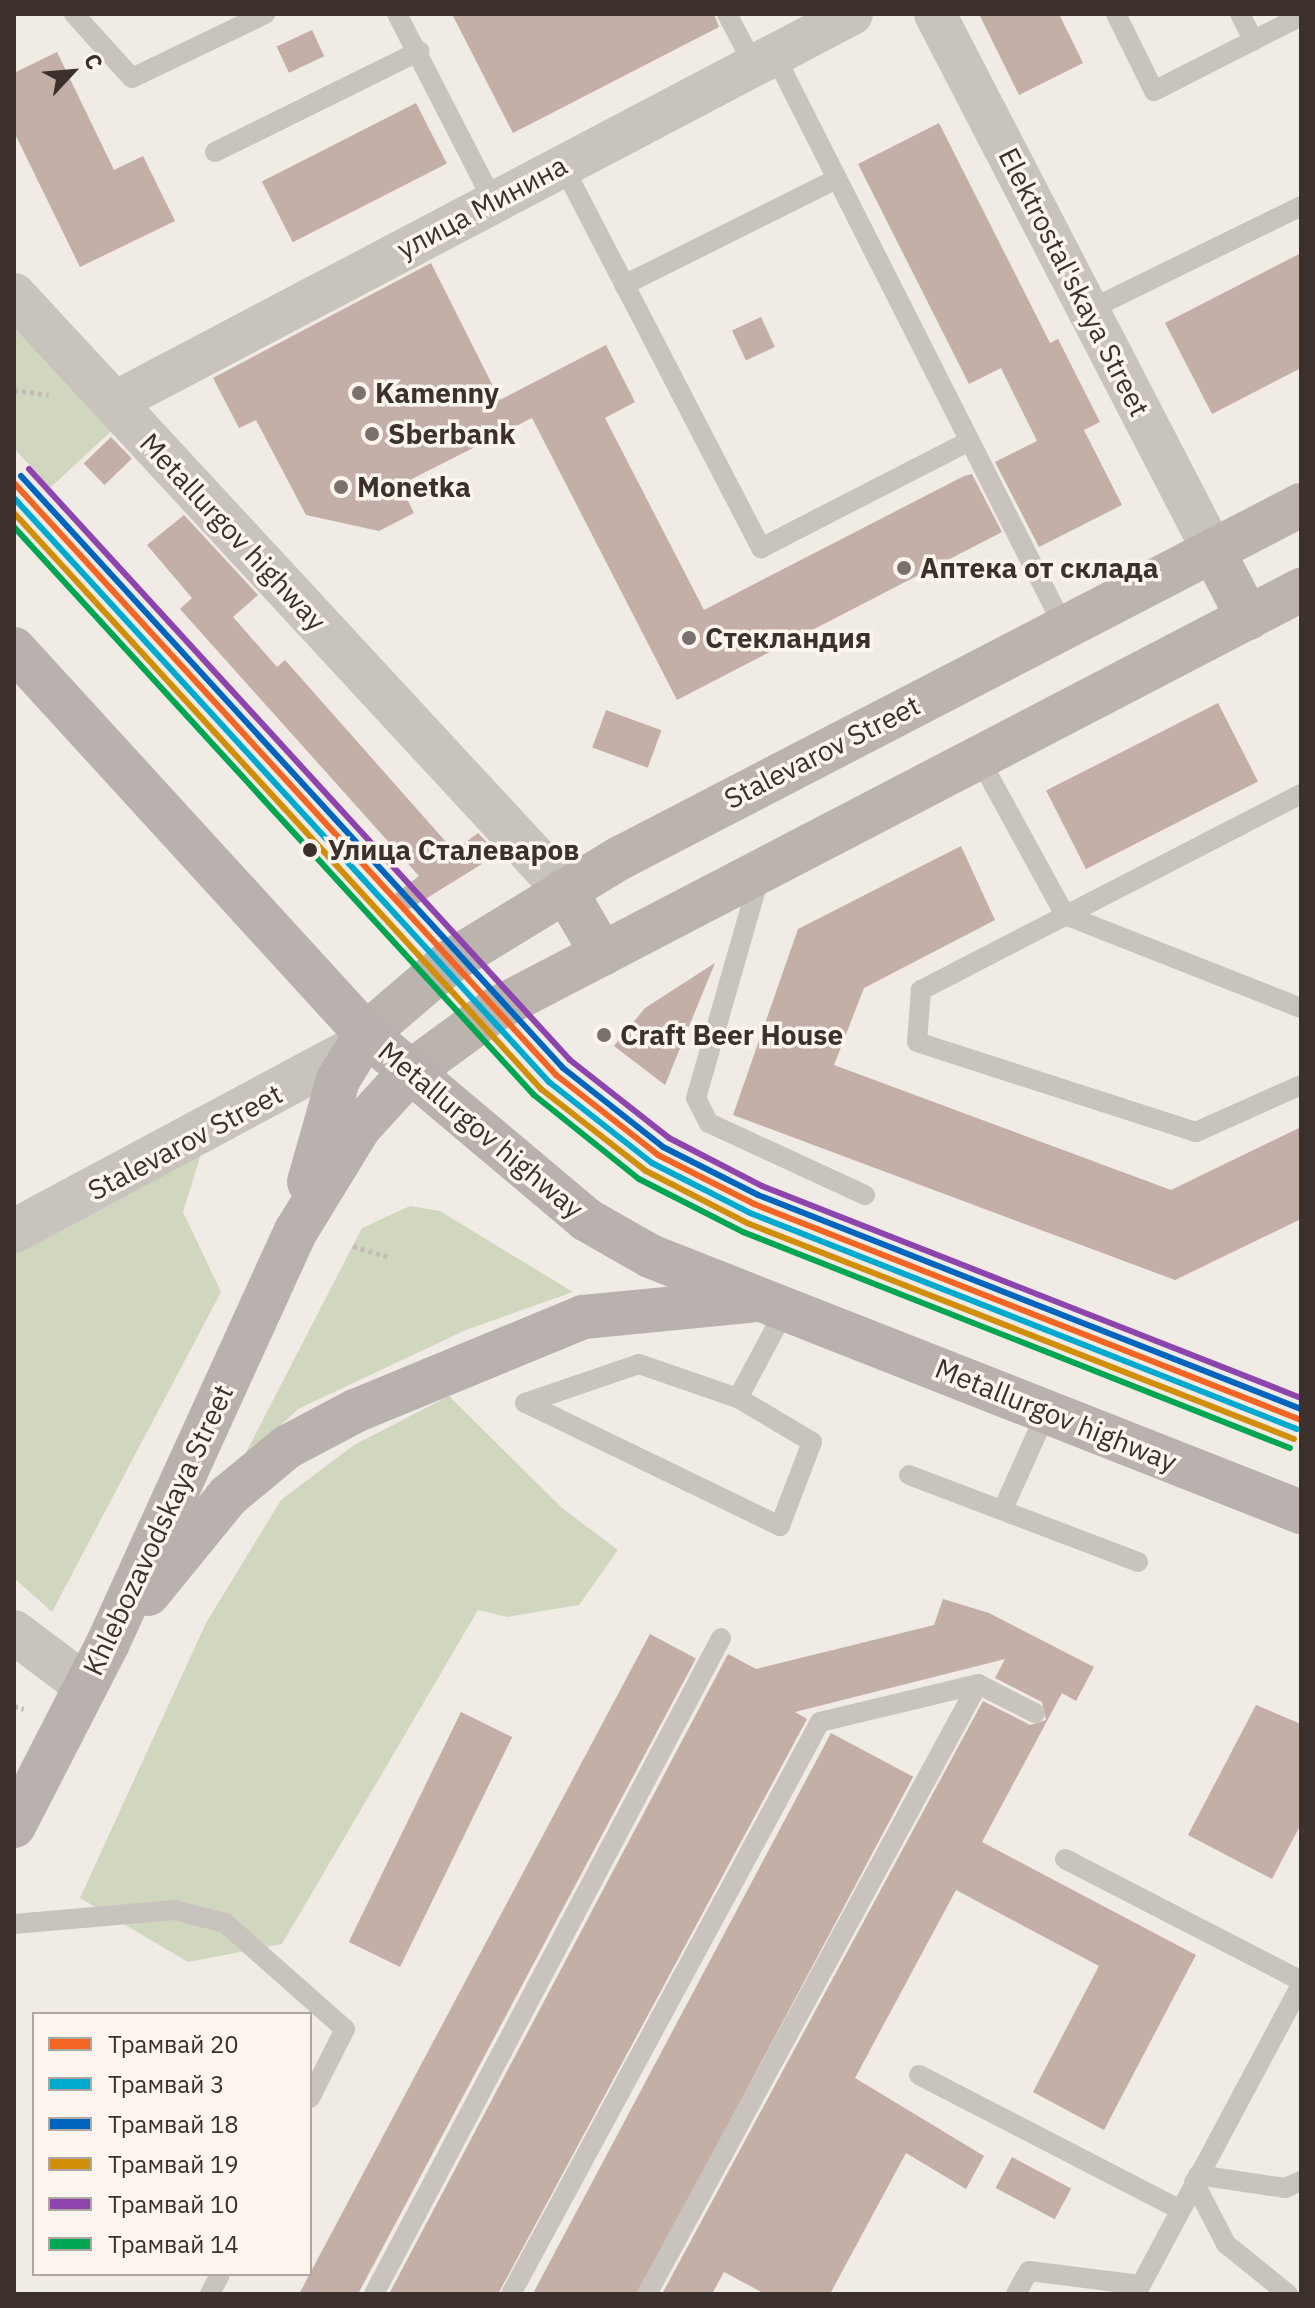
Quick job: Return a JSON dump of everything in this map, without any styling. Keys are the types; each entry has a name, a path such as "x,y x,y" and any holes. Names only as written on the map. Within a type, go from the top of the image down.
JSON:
{"main road":[{"name":"Stalevarov Street","path":"360,1042 451,961 565,890 1301,505"},
{"path":"1213,551 1248,618"},
{"path":"409,1073 496,1009 1301,590"},
{"name":"Metallurgov highway","path":"14,649 360,1042 409,1073 587,1220 650,1256 1301,1512"},
{"name":"Metallurgov highway","path":"565,890 602,954"},
{"name":"Khlebozavodskaya Street","path":"296,1231 338,1080 360,1042"},
{"name":"Khlebozavodskaya Street","path":"14,1826 108,1643 296,1231 359,1128 409,1073"},
{"path":"108,1643 228,1496 287,1447 355,1411 583,1317 776,1304"}],"street":[{"name":"улица Минина","path":"113,403 852,14"},
{"name":"Elektrostal'skaya Street","path":"935,14 1213,551"},
{"name":"Metallurgov highway","path":"14,295 565,890"},
{"name":"Stalevarov Street","path":"14,1231 360,1042"},
{"path":"14,1632 86,1686"}],"lane":[{"path":"74,14 132,78 265,14"},
{"path":"397,14 419,51 493,201"},
{"path":"727,14 764,60 837,179 1064,627"},
{"path":"1116,14 1154,91 1301,16"},
{"path":"1240,14 1254,41"},
{"path":"215,152 419,51"},
{"path":"562,164 761,548 969,441"},
{"path":"624,285 837,179"},
{"path":"1089,310 1301,206"},
{"path":"979,758 1065,915 1301,1008"},
{"path":"1301,794 921,990 917,1042 1196,1132 1301,1085"},
{"path":"761,871 696,1098 709,1123 865,1195"},
{"path":"738,1398 776,1304"},
{"path":"639,1364 738,1398 812,1442 780,1526 525,1403 639,1364"},
{"path":"1003,1509 1047,1411"},
{"path":"909,1475 1138,1562"},
{"path":"374,2294 721,1638"},
{"path":"647,2294 978,1684"},
{"path":"511,2294 820,1722 978,1684 1035,1713"},
{"path":"1016,2294 1029,2271 1138,2290 1301,1983 1065,1859"},
{"path":"14,1924 174,1910 225,1923 345,2029 312,2094"},
{"path":"919,2075 1179,2209"},
{"path":"1196,2179 1285,2188 1301,2181"},
{"path":"1196,2179 1226,2244 1288,2294"},
{"path":"210,2294 219,2276"}],"path":[{"path":"353,1246 388,1257"},
{"path":"14,1706 24,1709"}],"green space":[{"path":"14,304 122,421 50,488 14,448"},
{"path":"201,1154 183,1212 221,1292 52,1612 14,1578 14,1249"},
{"path":"410,1206 440,1211 573,1292 466,1330 298,1409 240,1464 362,1228"},
{"path":"449,1396 562,1508 618,1550 579,1605 507,1617 478,1610 282,1944 188,1962 80,1898 206,1623 281,1500 354,1445"}],"building":[{"path":"452,14 714,14 719,27 513,133"},
{"path":"979,14 1059,14 1083,63 1019,95"},
{"path":"312,30 324,56 289,73 277,46"},
{"path":"57,52 114,170 143,156 175,221 80,267 14,132 14,73"},
{"path":"416,103 447,164 293,242 262,182"},
{"path":"939,123 1050,343 1058,339 1100,422 1084,430 1122,505 1039,547 995,462 1037,441 1001,368 969,384 858,164"},
{"path":"1301,253 1301,368 1212,414 1165,323"},
{"path":"431,263 500,400 606,345 635,402 605,418 704,610 964,476 972,474 1002,532 677,700 532,418 400,485 414,513 379,531 306,515 256,420 239,428 213,378"},
{"path":"761,317 775,347 746,360 732,331"},
{"path":"111,437 132,459 105,485 84,463"},
{"path":"184,515 258,595 233,617 277,667 285,660 454,851 478,833 498,854 406,911 395,894 419,876 180,609 192,598 147,545"},
{"path":"1218,703 1258,781 1086,869 1046,791"},
{"path":"606,710 661,730 648,768 592,748"},
{"path":"961,846 995,920 864,988 834,1065 1171,1190 1301,1127 1301,1219 1175,1280 733,1115 798,929"},
{"path":"715,963 665,1085 614,1046 645,1008"},
{"path":"943,1599 989,1613 1094,1667 1076,1701 1062,1693 982,1842 1196,1955 1104,2130 1033,2092 1099,1966 956,1890 855,2078 984,2156 966,2189 906,2153 830,2294 765,2294 724,2272 712,2294 662,2294 983,1701 1030,1725 1046,1720 1042,1702 995,1678 1005,1659 795,1712 807,1719 498,2294 389,2294 728,1654 756,1669 934,1625"},
{"path":"650,1634 696,1658 358,2294 300,2294 309,2276 312,2276 312,2270"},
{"path":"1256,1705 1301,1724 1301,1824 1272,1879 1188,1835"},
{"path":"461,1712 512,1737 400,1967 349,1942"},
{"path":"831,1733 913,1777 638,2294 533,2294"},
{"path":"1012,2157 1071,2188 1055,2219 996,2188"}],"tram line":[{"name":"10","path":"29,469 570,1060 669,1138 762,1186 1301,1398"},
{"name":"18","path":"21,476 563,1068 663,1147 758,1195 1301,1409"},
{"name":"20","path":"14,483 556,1075 658,1155 754,1204 1301,1420"},
{"name":"3","path":"14,498 549,1082 652,1163 750,1213 1297,1429"},
{"name":"19","path":"14,513 541,1089 646,1171 747,1223 1294,1439"},
{"name":"14","path":"14,527 534,1095 639,1179 743,1232 1290,1448"}],"place":[{"name":"Kamenny","path":"359,393"},
{"name":"Sberbank","path":"372,434"},
{"name":"Monetka","path":"341,487"},
{"name":"Аптека от склада","path":"904,568"},
{"name":"Стекландия","path":"689,638"},
{"name":"Улица Сталеваров","path":"310,850"},
{"name":"Craft Beer House","path":"604,1035"}]}
